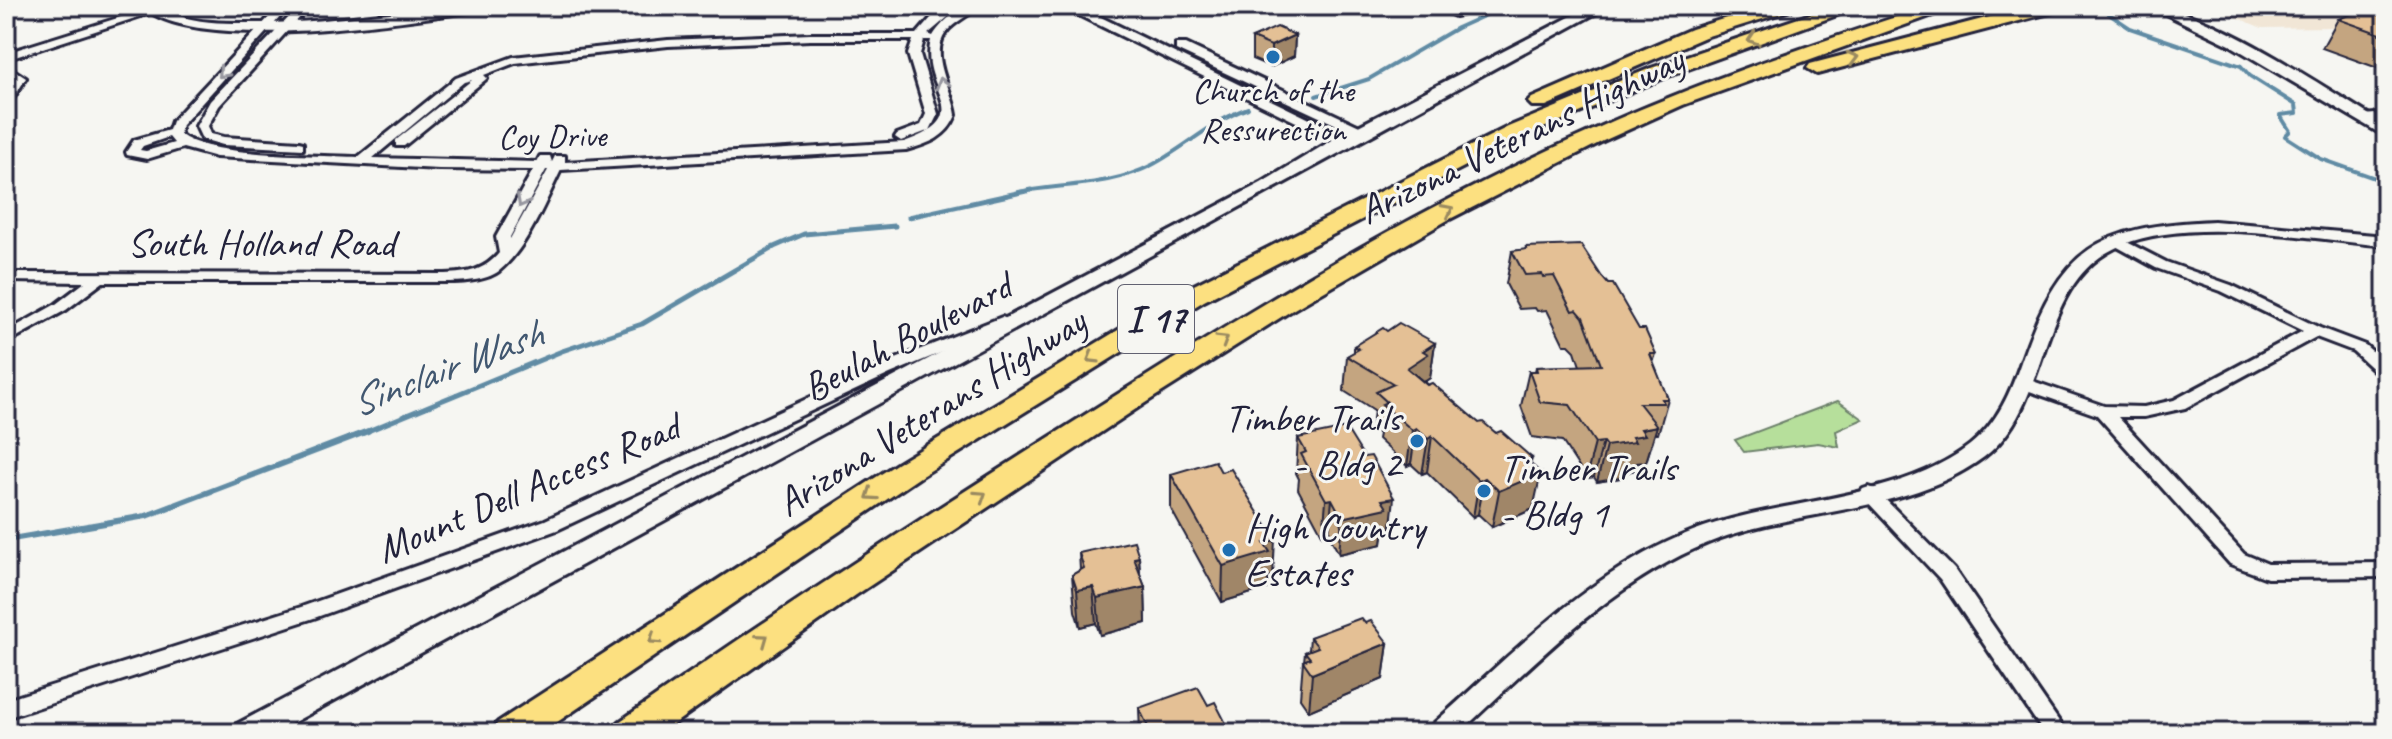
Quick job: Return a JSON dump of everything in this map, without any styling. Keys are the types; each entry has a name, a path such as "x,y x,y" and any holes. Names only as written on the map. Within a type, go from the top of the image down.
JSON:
{"highway":[{"path":"1195,295 1244,259 1475,133 1645,54 1758,11 1784,6"},
{"name":"Arizona Veterans Highway","path":"511,733 909,470 1195,295 1240,275 1469,154 1548,118 1714,53 1853,6"},
{"name":"Arizona Veterans Highway","path":"632,733 792,618 1267,313 1410,229 1643,116 1747,73 1949,6"},
{"path":"1643,116 1700,105 1858,57 2054,6"}],"main road":[{"name":"Beulah Boulevard","path":"247,733 1267,187 1354,136 1602,6"},
{"path":"2156,6 2235,42 2386,132"}],"street":[{"path":"174,132 183,144 147,155 132,152 138,143 174,132 182,116 282,21 413,6"},
{"path":"6,57 160,7 167,17 203,25 482,6"},
{"path":"926,127 932,114 914,54 918,41 930,23 956,6"},
{"path":"944,128 951,111 934,55 936,41 949,23 975,6"},
{"path":"1438,6 1459,14"},
{"path":"1087,8 1354,136"},
{"name":"Coy Drive","path":"282,21 214,104 203,121 203,131 223,141 375,157 552,161 893,148 919,143 944,128"},
{"path":"389,152 476,80 521,65 713,47 918,41"},
{"path":"375,157 460,80 513,60 668,43 936,41"},
{"path":"6,68 20,78 6,101"},
{"path":"2364,119 2386,117"},
{"name":"Coy Drive","path":"183,144 216,153 361,161 389,152 552,161 886,139 926,127 944,128"},
{"name":"South Holland Road","path":"6,277 467,277 493,269 522,234 552,161"},
{"path":"1441,733 1586,603 1638,567 1702,536 1931,476 1977,451 2010,417 2056,292 2079,262 2117,241 2171,230 2232,228 2386,241"},
{"path":"2117,241 2161,265 2226,288 2315,331 2359,348 2386,372"},
{"path":"6,338 61,307 100,277"},
{"name":"Mount Dell Access Road","path":"6,709 307,613 551,525 884,370 1063,296"},
{"path":"2024,383 2103,411 2144,412 2179,404 2315,331"},
{"path":"2103,411 2237,559 2267,571 2386,570"},
{"path":"1869,493 1947,574 2056,733"}],"shaded area":[{"path":"2210,6 2334,6 2362,13 2361,19 2334,27 2262,28"}],"green space":[{"path":"1838,401 1863,419 1836,431 1839,447 1818,443 1744,452 1735,440"}],"building":[{"path":"2362,10 2386,17 2386,36 2338,19"},
{"path":"1277,27 1295,35 1271,46 1252,38"},
{"path":"1581,245 1602,277 1608,284 1613,284 1639,329 1645,329 1656,354 1650,354 1668,399 1662,399 1664,403 1639,403 1657,426 1641,429 1645,435 1632,437 1635,442 1606,446 1603,442 1595,443 1570,405 1540,402 1529,371 1537,371 1536,367 1601,365 1583,317 1577,310 1572,311 1554,276 1525,275 1512,251 1526,247"},
{"path":"1399,323 1435,343 1423,351 1428,354 1407,368 1427,385 1432,383 1479,423 1483,422 1496,433 1501,431 1532,458 1526,460 1541,473 1499,491 1485,478 1479,481 1432,436 1428,439 1416,428 1412,430 1382,404 1387,402 1376,392 1394,384 1347,356 1359,349 1354,346 1383,328 1387,331"},
{"path":"1346,428 1364,457 1371,456 1394,498 1382,500 1387,508 1342,518 1332,499 1326,500 1301,454 1306,452 1298,438"},
{"path":"1215,461 1221,472 1231,469 1275,540 1264,543 1270,552 1223,566 1171,474"},
{"path":"1134,541 1139,557 1134,558 1145,587 1097,598 1093,587 1077,590 1072,575 1084,568 1079,553"},
{"path":"1361,618 1365,623 1371,621 1388,643 1312,674 1303,661 1310,658 1305,652 1318,647 1310,637"},
{"path":"1198,687 1208,705 1215,702 1231,733 1151,733 1139,708"}],"waterway":[{"name":"Sinclair Wash","path":"1316,96 1369,79 1457,28 1506,6"},
{"path":"2109,14 2130,28 2241,66 2250,76 2296,105 2297,113 2280,115 2290,131 2285,136 2321,159 2386,182"},
{"name":"Sinclair Wash","path":"1026,191 1104,181 1137,172 1248,108"},
{"name":"Sinclair Wash","path":"1026,191 1031,190"},
{"name":"Sinclair Wash","path":"909,217 1026,191"},
{"name":"Sinclair Wash","path":"1019,192 1026,191"},
{"name":"Sinclair Wash","path":"366,432 562,351 642,324 774,247 804,234 895,226"},
{"name":"Sinclair Wash","path":"6,540 146,516 366,432"}],"place":[{"name":"Church of the Ressurection","path":"1273,57"},
{"name":"Timber Trails - Bldg 2","path":"1417,441"},
{"name":"Timber Trails - Bldg 1","path":"1484,491"},
{"name":"High Country Estates","path":"1229,550"}]}
